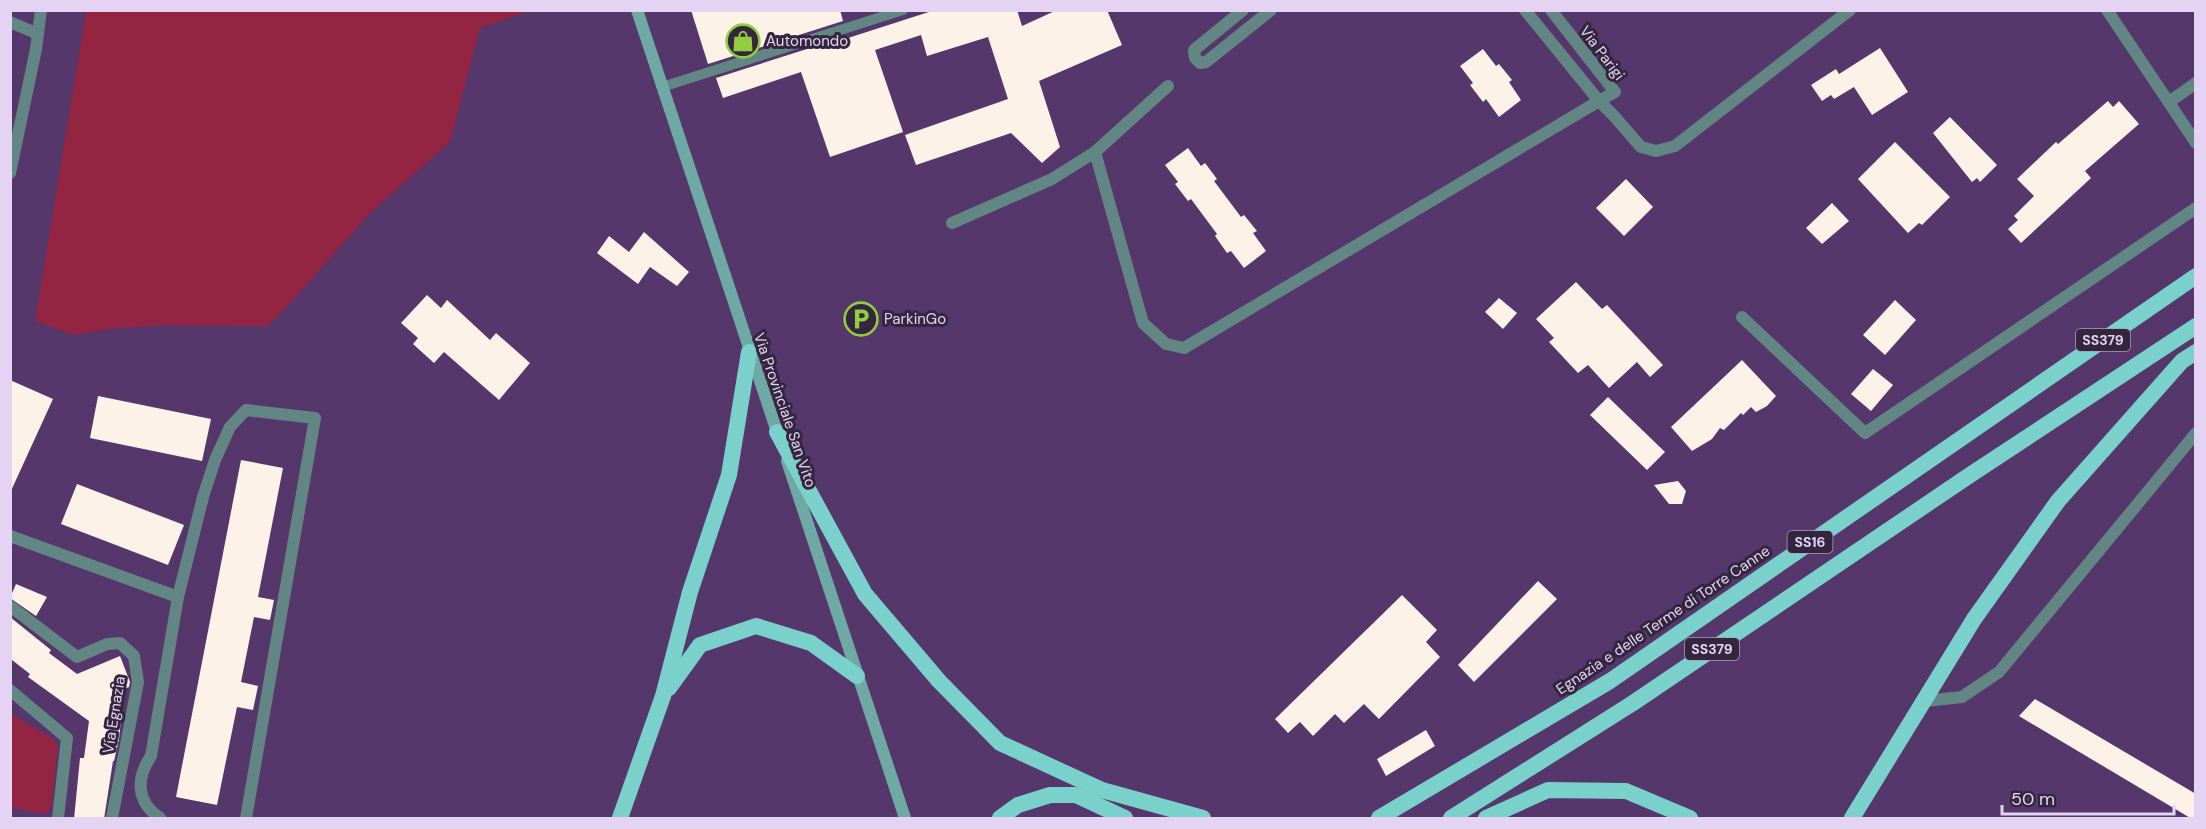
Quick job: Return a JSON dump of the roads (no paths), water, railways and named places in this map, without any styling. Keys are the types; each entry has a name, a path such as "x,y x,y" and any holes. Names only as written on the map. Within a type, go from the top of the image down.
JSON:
{"highway":[{"name":"Egnazia e delle Terme di Torre Canne","path":"1379,819 1610,681 2196,276"},
{"name":"SS379","path":"1450,819 1633,703 1960,481 2196,326"},
{"path":"620,819 663,696 690,592 729,475 749,352"},
{"path":"1852,819 1974,619 2058,501 2182,361 2196,352"},
{"path":"777,432 865,594 939,681 1000,743 1101,790 1203,819"},
{"path":"663,696 700,645 756,626 811,644 857,676"},
{"path":"1486,819 1548,790 1626,790 1690,819"},
{"path":"1000,819 1018,805 1050,795 1076,795 1125,819"}],"main road":[{"name":"Via Provinciale San Vito","path":"637,10 904,819"}],"street":[{"path":"10,173 41,10"},
{"path":"1243,10 1194,50 1195,58 1200,63 1206,62 1271,10"},
{"path":"1525,10 1599,101 1641,147 1656,151 1675,146 1850,10"},
{"name":"Via Parigi","path":"1551,10 1614,92 1599,101"},
{"path":"2107,10 2196,143"},
{"path":"10,22 38,34"},
{"path":"2169,102 2196,83"},
{"path":"952,223 1052,179 1095,152 1168,86"},
{"path":"1095,152 1143,323 1166,344 1184,348 1599,101"},
{"path":"1742,317 1865,433 2196,208"},
{"path":"160,819 146,806 139,785 143,769 151,756 178,597 203,497 215,460 230,427 246,410 315,418 246,819"},
{"path":"1924,701 1962,697 1999,672 2196,433"},
{"path":"10,536 178,597"},
{"name":"Via Egnazia","path":"10,606 77,657 107,644 120,643 134,656 138,681 112,819"},
{"path":"10,690 67,738 57,819"}],"lane":[{"path":"662,87 903,10"}],"place":[{"name":"Automondo","path":"743,41"},
{"name":"ParkinGo","path":"861,319"}]}
